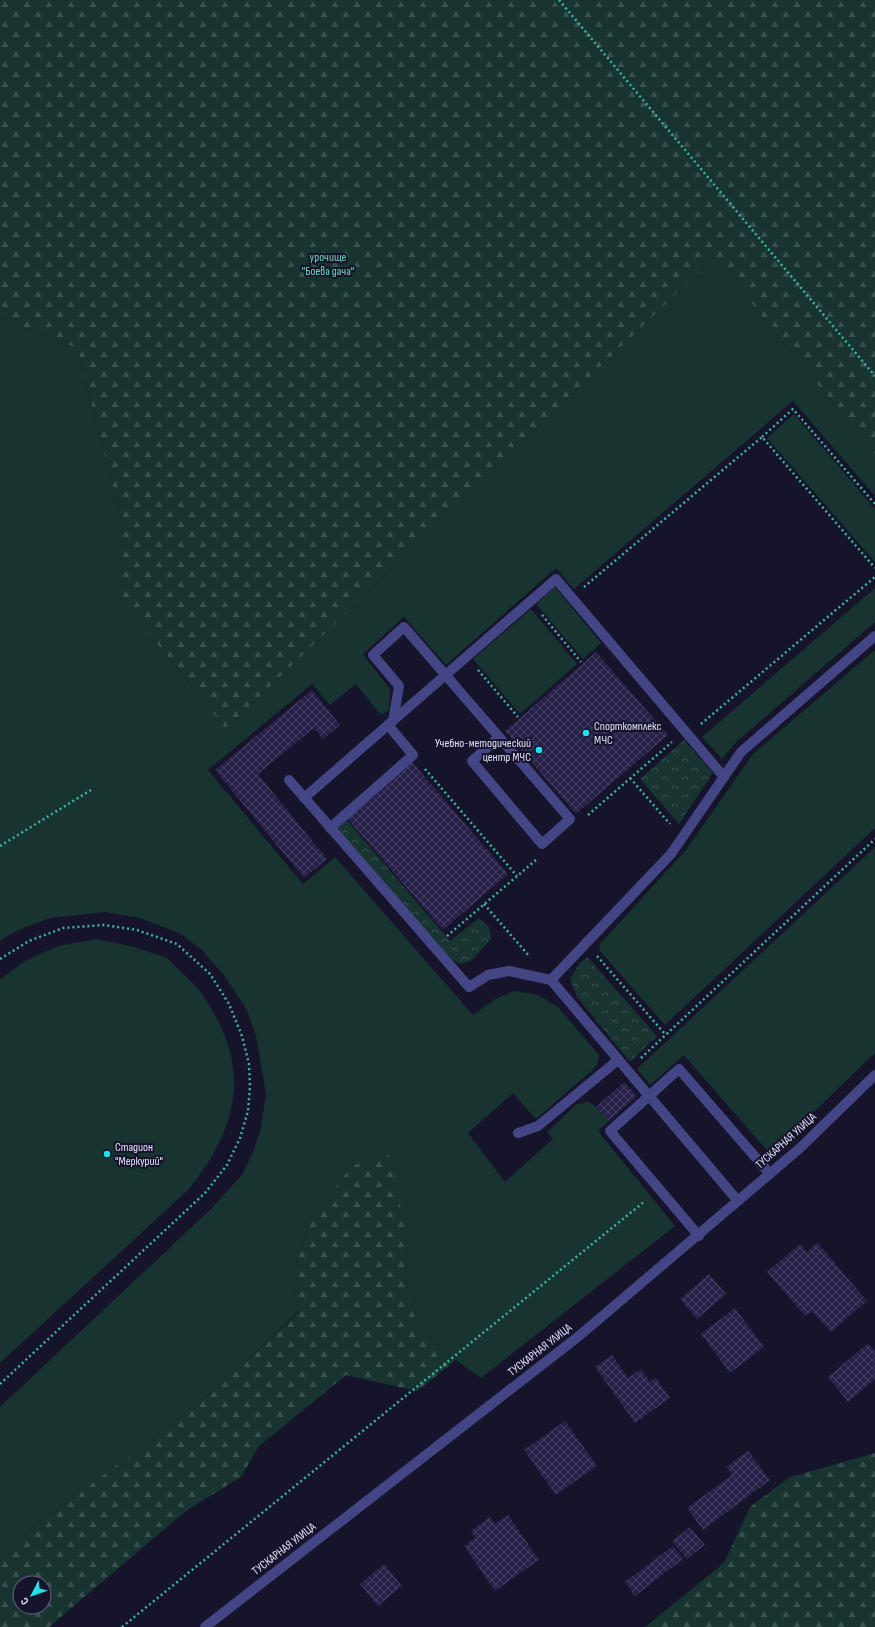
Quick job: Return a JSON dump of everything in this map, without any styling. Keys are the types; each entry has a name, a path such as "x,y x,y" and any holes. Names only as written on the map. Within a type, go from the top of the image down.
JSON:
{"street":[{"path":"304,798 556,579 724,777"},
{"path":"330,828 413,755 390,723 399,686 373,655 404,627 446,675 570,819 542,844 472,761 500,738"},
{"path":"551,980 671,854 741,752 875,636"},
{"path":"289,780 469,987 488,975 509,972 551,980 738,1201"},
{"path":"518,1133 538,1126 618,1060"},
{"path":"698,1236 610,1132 679,1069 770,1174"},
{"name":"ТУСКАРНАЯ УЛИЦА","path":"205,1627 579,1336 800,1148 875,1075"}],"path":[{"path":"559,0 875,376"},
{"path":"572,597 793,409 875,504"},
{"path":"762,436 875,568"},
{"path":"689,734 875,577"},
{"path":"530,601 581,662"},
{"path":"466,657 518,717"},
{"path":"413,755 517,876"},
{"path":"630,778 682,838"},
{"path":"0,846 91,790"},
{"path":"627,1070 875,839"},
{"path":"484,904 551,980"},
{"path":"0,959 28,941 63,928 104,924 137,930 177,944 210,974 229,1004 242,1036 249,1064 250,1087 248,1111 240,1138 227,1165 205,1194 0,1384"},
{"path":"586,943 665,1034"},
{"path":"122,1627 660,1190"}],"green space":[{"name":"урочище \"Боева дача\"","path":"0,0 875,0 875,454 714,257 226,729 121,599 121,517 77,348 0,317"},
{"path":"714,257 875,454 875,496 793,401 574,589 556,568 446,665 404,617 363,654 390,689 389,710 381,715 356,684 330,705 312,684 208,770 303,884 335,857 473,1015 495,999 514,991 538,995 559,1008 599,1055 597,1065 536,1119 513,1093 468,1133 505,1182 553,1139 547,1132 577,1104 589,1102 609,1121 598,1131 675,1226 481,1378 456,1360 418,1326 405,1276 406,1230 312,1217 291,1275 299,1311 220,1386 16,1540 0,1555 0,1407 211,1209 242,1175 254,1150 261,1128 266,1093 256,1036 246,1008 224,975 202,950 181,934 140,918 105,912 50,918 16,931 0,941 0,317 77,348 121,517 121,599 226,729"},
{"path":"794,414 875,509 875,562 767,438"},
{"path":"555,587 601,643 583,659 536,604"},
{"path":"875,588 875,622 735,743 722,759 702,737"},
{"path":"531,609 577,664 520,714 473,659"},
{"path":"875,650 875,828 665,1025 599,950 600,944 686,850 753,754"},
{"path":"684,740 713,773 679,824 640,779"},
{"path":"346,819 450,941 479,918 489,927 491,939 472,960 460,964 447,956 336,828"},
{"path":"875,847 875,1053 770,1154 684,1055 650,1085 637,1069"},
{"name":"Стадион \"Меркурий\"","path":"96,939 118,943 167,958 198,990 209,1005 222,1030 231,1054 234,1078 233,1100 227,1123 218,1145 205,1167 189,1189 0,1363 0,979 27,960 58,946"},
{"path":"587,957 657,1036 630,1062 577,997 570,979 579,964"},
{"path":"388,1152 406,1230 405,1276 418,1326 456,1360 417,1391 346,1375 259,1446 241,1477 187,1510 49,1627 0,1627 0,1555 16,1540 220,1386 299,1312 291,1275 312,1217 352,1166"},
{"path":"875,1453 875,1627 645,1627 724,1563 750,1507 790,1477"}],"building":[{"name":"Спорткомплекс МЧС","path":"596,652 668,735 576,814 505,731"},
{"path":"312,690 340,725 323,739 314,728 258,774 327,859 304,878 215,770"},
{"path":"412,762 508,874 443,930 347,818"},
{"path":"624,1082 637,1096 609,1121 596,1107"},
{"path":"817,1242 867,1301 831,1332 812,1311 805,1316 767,1272 800,1244 807,1252"},
{"path":"709,1274 726,1294 697,1319 680,1299"},
{"path":"735,1308 764,1347 730,1373 701,1334"},
{"path":"868,1343 875,1351 875,1379 848,1402 828,1377"},
{"path":"612,1355 628,1378 641,1369 650,1382 656,1378 670,1398 635,1423 595,1367"},
{"path":"565,1421 597,1466 556,1495 524,1450"},
{"path":"748,1451 770,1480 703,1530 687,1508 732,1475 726,1467"},
{"path":"508,1515 539,1560 495,1591 464,1546 475,1538 471,1531 490,1517 495,1524"},
{"path":"690,1527 705,1545 687,1559 672,1541"},
{"path":"673,1546 683,1559 635,1596 625,1582"},
{"path":"384,1564 402,1586 378,1606 360,1584"}],"place":[{"name":"Спорткомплекс МЧС","path":"586,733"},
{"name":"Учебно-методический центр МЧС","path":"539,750"},
{"name":"Стадион \"Меркурий\"","path":"107,1154"}]}
